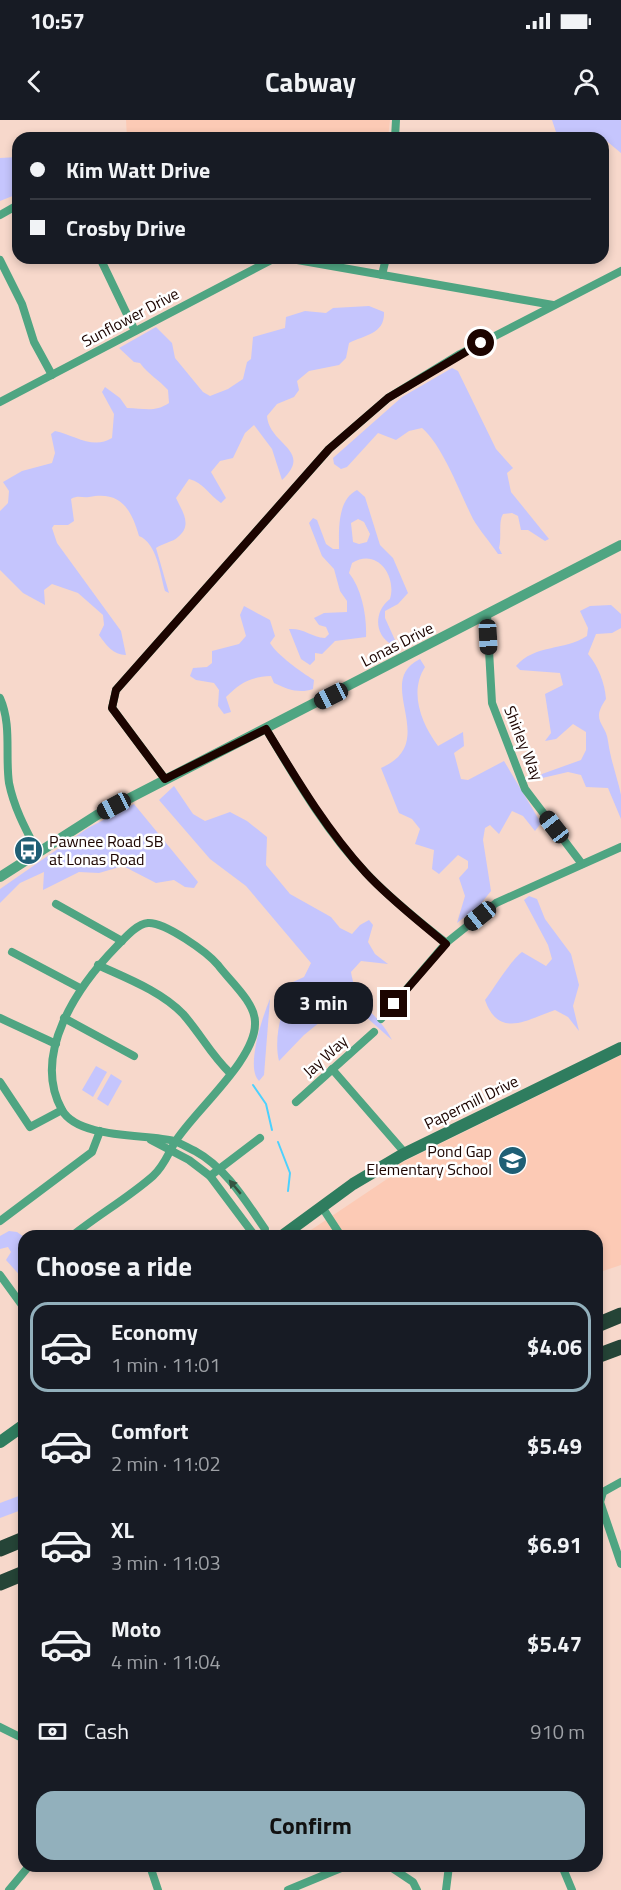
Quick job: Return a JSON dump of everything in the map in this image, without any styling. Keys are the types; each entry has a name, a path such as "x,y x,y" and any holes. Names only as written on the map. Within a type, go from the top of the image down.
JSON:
{"highway":[{"path":"603,1322 621,1315"},
{"path":"603,1354 621,1347"},
{"path":"0,1548 18,1541"},
{"path":"0,1582 18,1575"}],"main road":[{"name":"Papermill Drive","path":"290,1230 353,1184 405,1153 621,1048"},
{"path":"0,1442 18,1429"}],"street":[{"path":"0,260 22,304 34,342 52,375"},
{"path":"103,264 135,331"},
{"name":"Sunflower Drive","path":"0,402 263,264"},
{"path":"320,264 553,305"},
{"path":"382,275 385,264"},
{"path":"165,779 112,708 116,690 329,449 388,398 460,354 621,271"},
{"name":"Lonas Drive","path":"0,877 97,815 621,545"},
{"name":"Shirley Way","path":"487,615 492,703 500,724 525,789 582,864"},
{"path":"0,698 7,723 9,780 14,805 38,853"},
{"path":"266,729 310,802 342,845 390,897 446,944"},
{"path":"381,1019 446,944 496,903 621,847"},
{"path":"56,904 122,940"},
{"path":"80,1230 154,1175 171,1151 175,1141 248,1049 256,1023 247,1002 214,961 193,944 155,924 146,923 122,940 98,965 80,988 64,1018 53,1058 54,1079 62,1110 75,1123 100,1131 175,1141 197,1152 220,1169 265,1230"},
{"path":"12,952 80,988"},
{"path":"98,965 161,997 183,1014 216,1060 230,1073"},
{"path":"0,1018 56,1044"},
{"path":"64,1018 134,1056"},
{"name":"Jay Way","path":"296,1102 374,1032"},
{"path":"332,1069 405,1153"},
{"path":"0,1082 30,1127 62,1110"},
{"path":"0,1221 92,1152 100,1131"},
{"path":"146,1137 189,1160 210,1176 250,1230"},
{"path":"210,1176 260,1138"},
{"path":"322,1207 337,1230"},
{"path":"0,1275 18,1300"},
{"path":"603,1492 621,1482"},
{"path":"603,1511 621,1564"},
{"path":"0,1727 18,1736"},
{"path":"9,1890 24,1872"},
{"path":"152,1872 158,1890"},
{"path":"288,1890 332,1872"},
{"path":"398,1872 413,1882 417,1890"},
{"path":"446,1890 448,1872"},
{"path":"564,1872 572,1890"}],"shaded area":[{"path":"126,120 390,120 389,132 127,132"},
{"path":"552,120 621,120 621,153 609,143 609,132 556,132"},
{"path":"12,157 12,196 0,201 0,158"},
{"path":"369,306 384,312 378,329 349,343 346,358 339,365 309,371 297,381 299,390 294,397 277,404 267,416 275,434 292,454 291,470 282,480 272,449 254,425 245,433 233,458 220,461 211,472 226,498 221,503 203,486 189,479 176,498 185,518 185,528 176,539 156,548 169,593 165,591 154,552 150,545 139,536 132,517 123,504 116,499 100,496 71,499 74,521 68,525 54,525 52,528 57,543 121,631 126,655 110,649 104,642 99,635 104,625 103,615 78,593 52,584 44,590 45,605 23,593 0,570 0,511 8,503 9,491 3,482 22,471 52,463 55,453 51,434 55,431 98,443 112,438 114,414 102,392 105,387 120,398 127,408 154,409 169,403 168,390 140,363 134,362 119,348 156,327 172,343 175,358 203,392 210,396 228,389 243,379 247,362 251,359 253,337 285,328 286,317 305,311 326,313 333,308"},
{"path":"452,368 458,371 496,449 513,468 507,473 511,492 549,539 545,541 528,530 521,530 518,516 512,513 503,514 499,548 502,554 498,554 473,519 437,446 422,428 409,431 396,440 378,433 347,467 341,469 334,464 333,458 402,397"},
{"path":"357,490 365,497 380,545 393,558 408,593 398,604 385,611 385,618 395,640 391,644 381,634 378,622 381,609 390,599 391,581 388,573 377,561 361,559 352,563 349,573 363,604 366,637 335,641 322,654 315,653 315,660 310,665 301,659 289,629 325,638 329,634 326,627 319,625 314,618 324,613 347,612 347,601 340,591 334,569 322,556 309,523 313,518 317,520 326,544 333,549 339,549 340,516 350,495","holes":["358,519 364,522 370,534 367,542 359,544 353,542 351,523"]},
{"path":"611,605 621,614 621,628 612,633 596,634 588,654 603,681 606,699 601,707 599,718 607,735 621,795 621,819 608,788 586,787 581,775 568,772 538,779 542,774 581,760 586,750 586,732 573,724 556,739 545,741 551,733 545,694 563,685 560,673 520,670 516,666 532,654 569,644 587,636 588,628 580,611 590,606"},
{"path":"244,606 270,620 275,636 270,643 273,648 314,680 313,689 293,690 274,683 271,676 251,679 226,697 231,712 224,714 218,706 219,690 214,683 196,680 190,676 193,668 207,667 212,663 212,651 239,644 246,636 240,615"},
{"path":"420,659 425,667 418,687 419,707 432,737 438,746 463,732 464,746 454,753 461,779 468,780 504,761 541,823 535,831 523,816 512,811 499,834 490,825 485,828 483,840 491,891 479,906 457,923 465,896 459,878 468,868 468,861 458,855 439,874 432,869 434,850 415,844 420,829 412,819 399,813 381,768 398,757 406,743 407,728 402,682 407,669"},
{"path":"174,786 193,814 205,821 230,812 247,821 267,837 266,865 290,894 331,917 340,928 352,934 360,925 369,920 373,925 368,942 375,954 388,964 361,961 351,972 358,994 392,1040 347,1000 304,1035 279,1061 278,1031 286,1001 293,982 304,977 311,963 246,886 210,859 159,800"},
{"path":"134,804 198,882 194,888 185,887 174,880 156,883 123,866 99,873 79,872 43,890 44,872 20,883 0,903 0,889 88,828"},
{"path":"529,896 537,899 545,919 571,954 579,985 573,1006 579,1031 568,1017 555,1010 524,1022 506,1023 491,1012 485,1000 508,967 522,952 546,966 552,959 548,945 524,900"},
{"path":"270,999 264,1075 259,1081 255,1074 254,1054"},
{"name":"Pond Gap Elementary School","path":"621,1055 621,1265 603,1271 603,1230 311,1230 399,1171 397,1165"},
{"path":"96,1066 107,1072 93,1097 82,1090"},
{"path":"111,1074 122,1081 108,1106 97,1099"},
{"path":"9,1231 18,1233 18,1273 6,1260 11,1252 8,1247 0,1249 0,1236"},
{"path":"18,1496 18,1511 0,1518 0,1503"}],"waterway":[{"path":"253,1085 266,1104 272,1130"},
{"path":"278,1142 290,1173 288,1191"}],"place":[{"name":"Pawnee Road SB at Lonas Road","path":"28,850"},
{"name":"Pond Gap Elementary School","path":"513,1160"}],"route":[{"path":"394,1004 446,944 390,897 336,838 310,802 266,729 165,779 112,708 116,690 186,608 329,449 388,398 481,343"}]}
